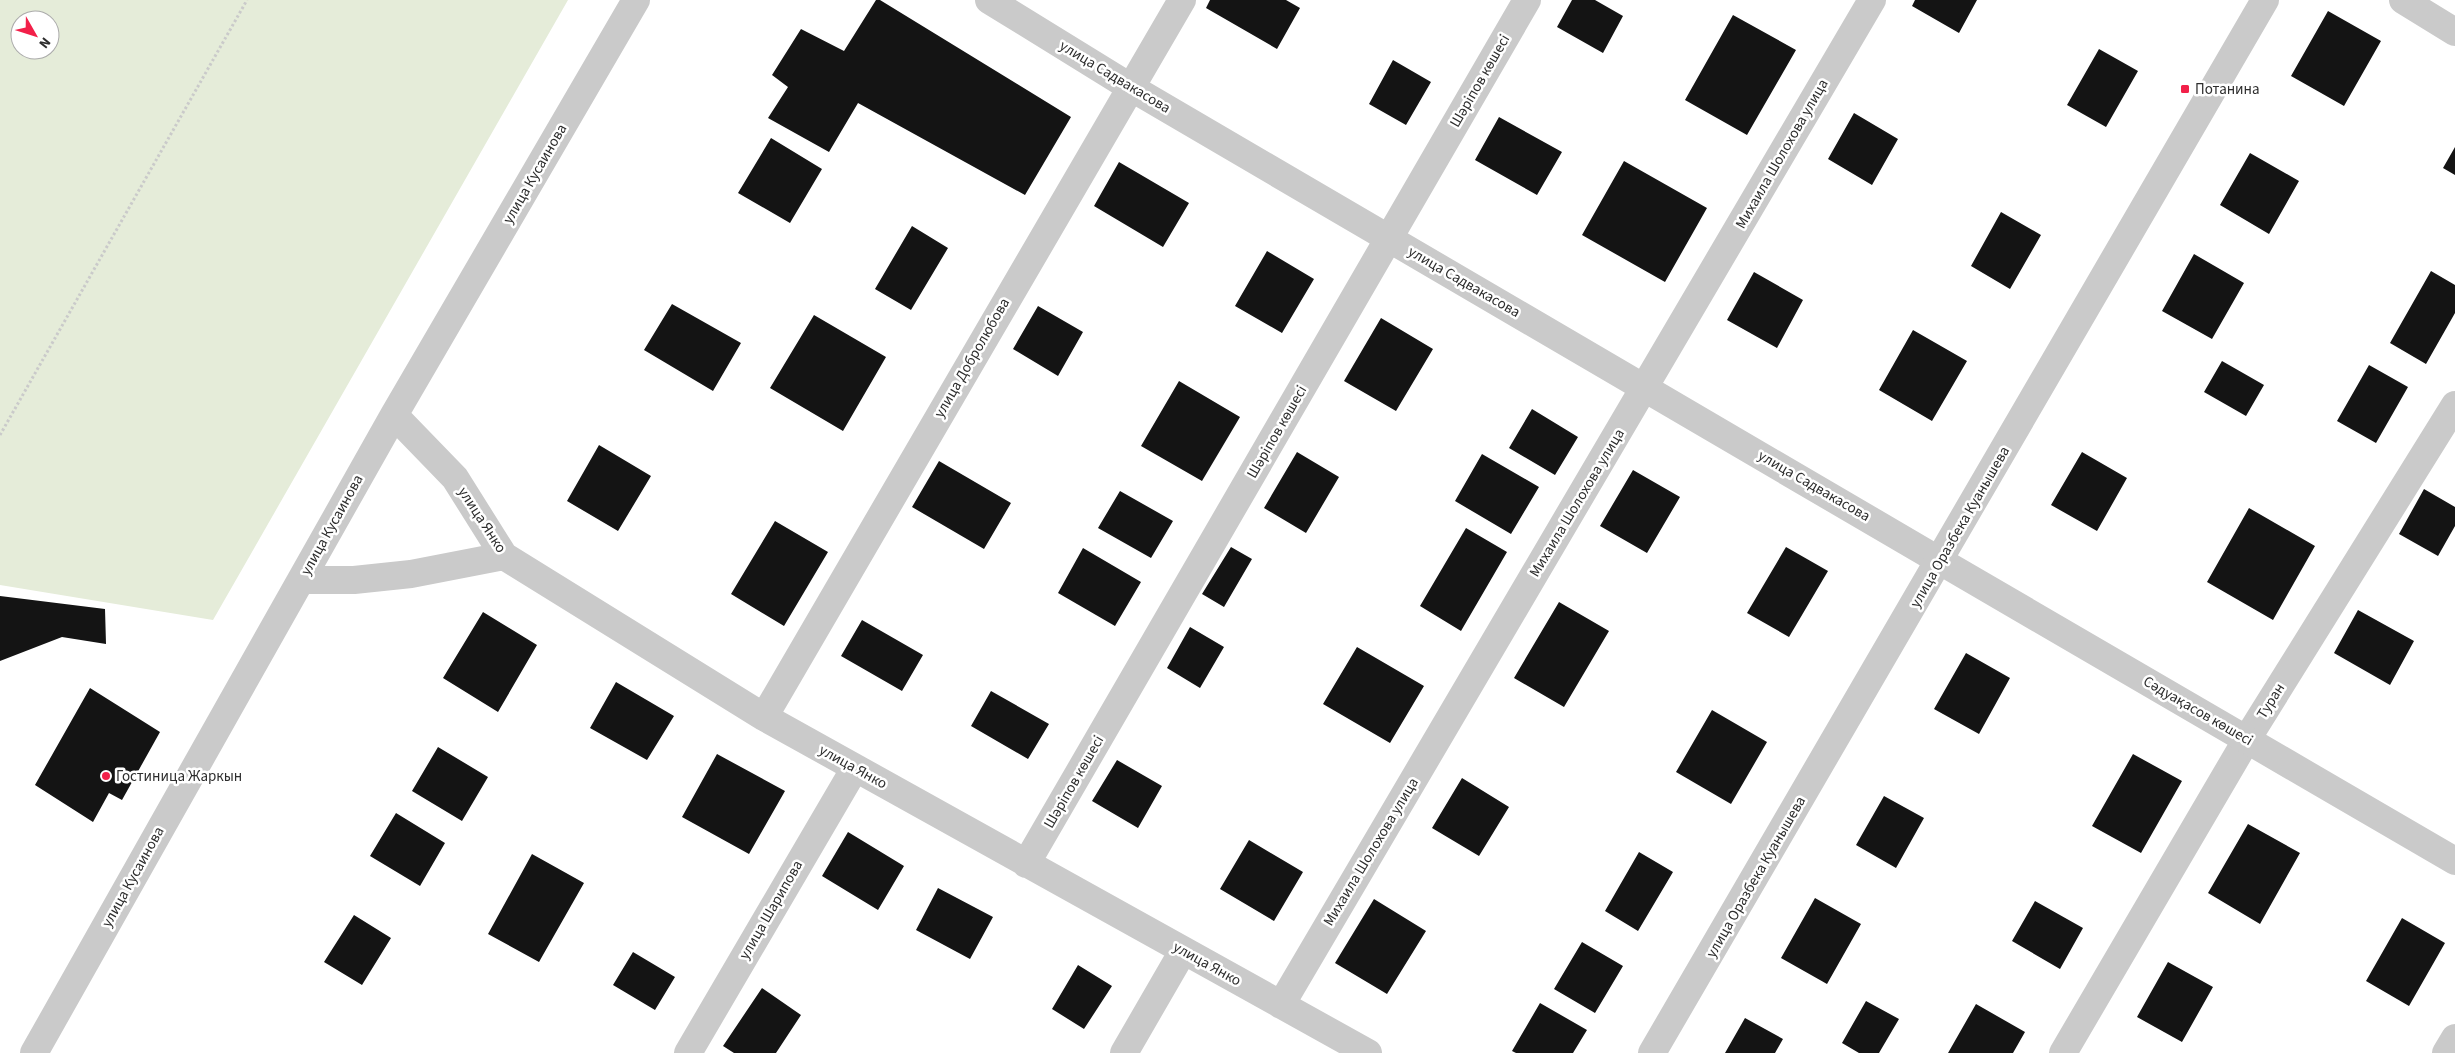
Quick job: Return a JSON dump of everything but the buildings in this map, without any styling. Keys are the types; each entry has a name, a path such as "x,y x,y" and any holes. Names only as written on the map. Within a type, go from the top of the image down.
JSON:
{"street":[{"name":"улица Кусаинова","path":"34,1053 394,415 636,0"},
{"name":"улица Садвакасова","path":"990,0 1130,87 1940,561"},
{"name":"улица Добролюбова","path":"764,717 1182,0"},
{"name":"Шәріпов көшесі","path":"1026,864 1527,0"},
{"name":"Михаила Шолохова улица","path":"1280,1005 1872,0"},
{"name":"улица Оразбека Куанышева","path":"1652,1053 2265,0"},
{"path":"2403,0 2455,32"},
{"name":"Туран","path":"2063,1053 2247,739 2455,405"},
{"name":"улица Янко","path":"394,415 455,478 504,556 764,717 1368,1053"},
{"path":"301,580 354,580 392,576 504,556"},
{"name":"Сәдуақасов көшесі","path":"1940,561 2455,861"},
{"name":"улица Шарипова","path":"688,1053 855,768"},
{"path":"1124,1053 1183,951"},
{"path":"2446,1053 2455,1038"}],"path":[{"path":"0,435 247,0"}],"green space":[{"path":"0,0 568,0 213,620 0,585"}],"place":[{"name":"Потанина","path":"2185,89"},
{"name":"Гостиница Жаркын","path":"106,776"}]}
